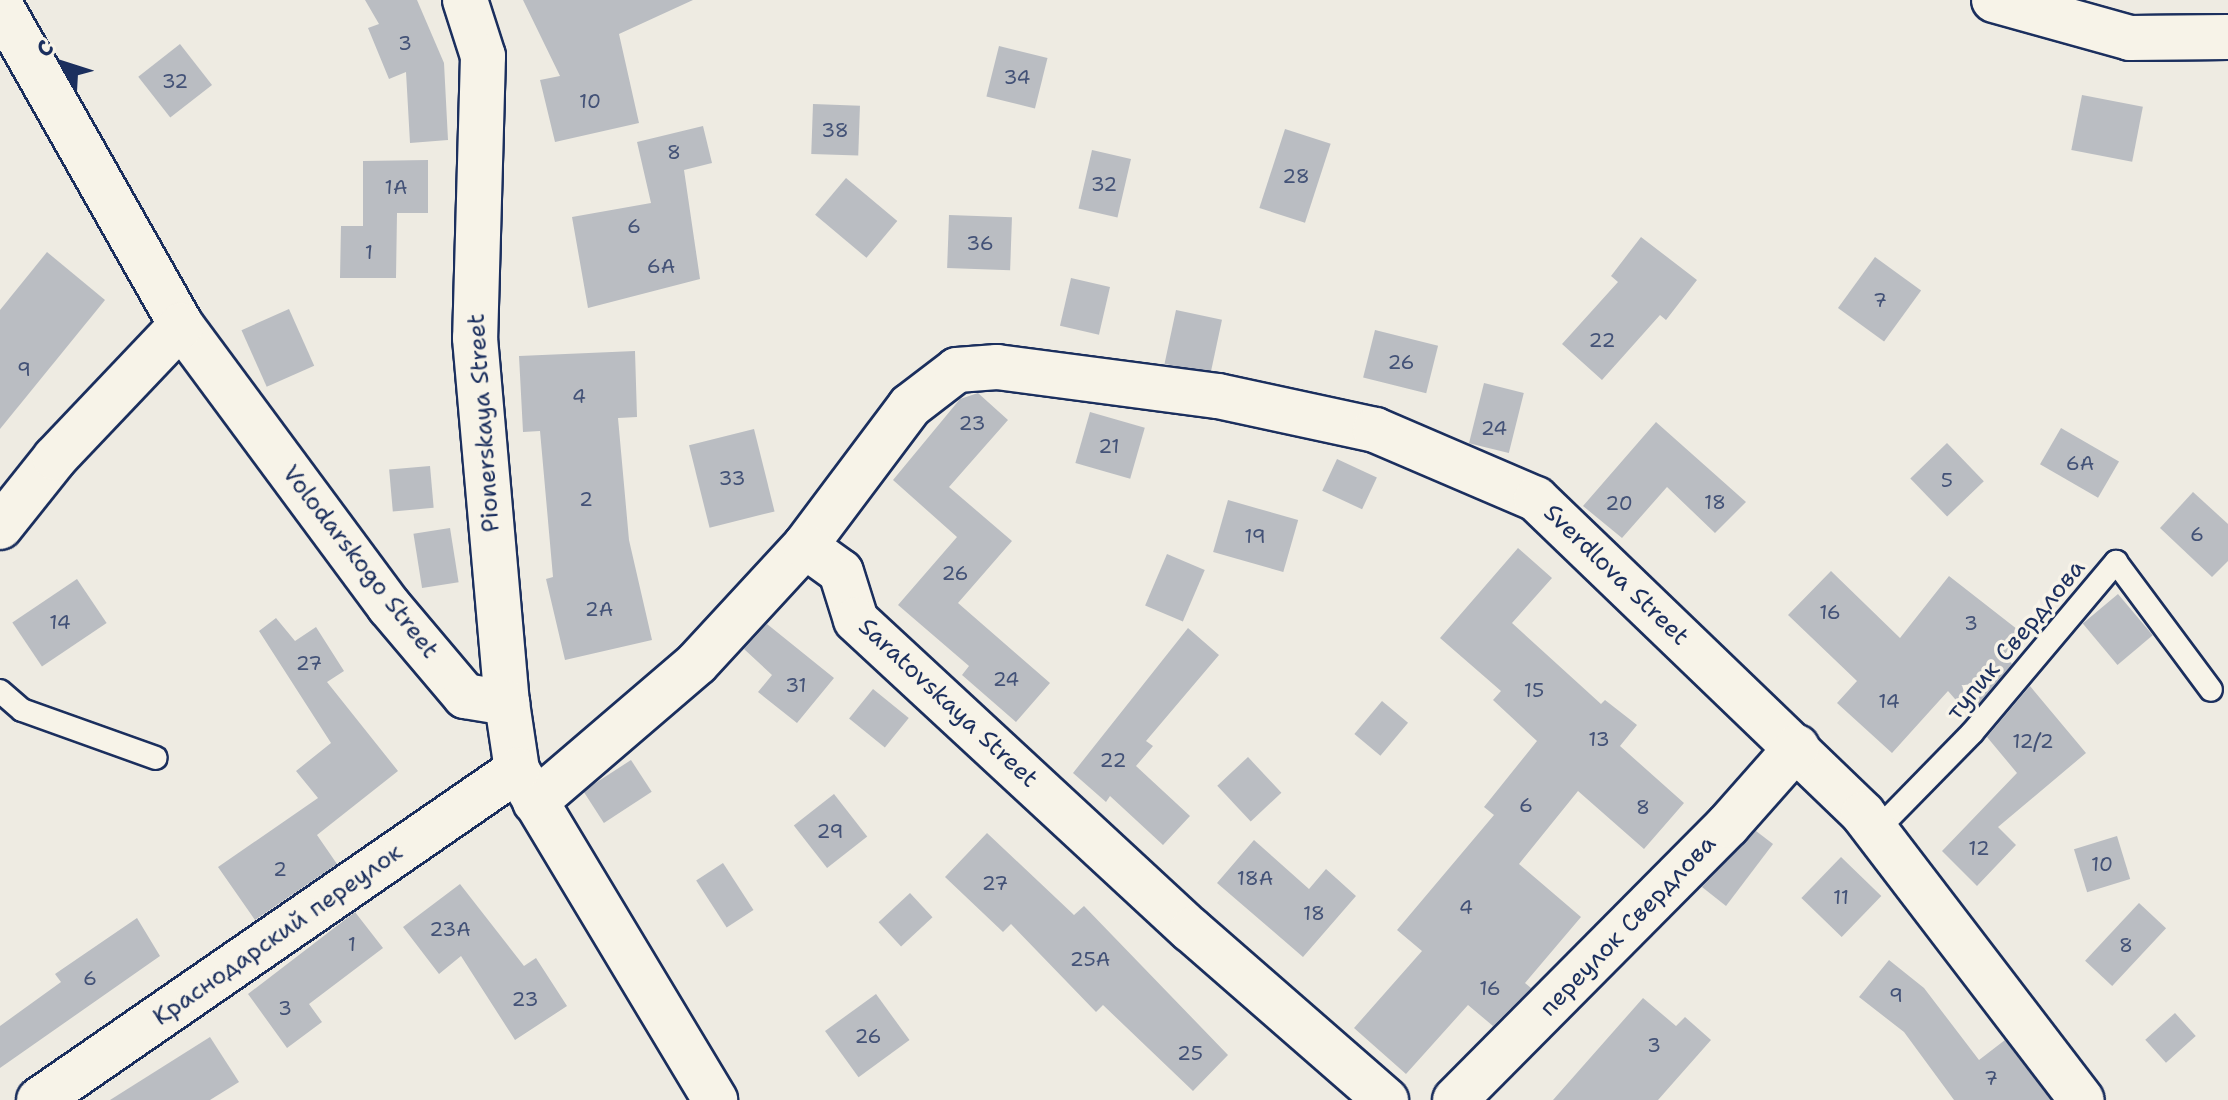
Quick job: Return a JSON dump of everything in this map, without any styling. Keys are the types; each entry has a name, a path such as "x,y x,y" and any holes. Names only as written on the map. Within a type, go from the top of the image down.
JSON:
{"street":[{"name":"Pionerskaya Street","path":"465,0 483,56 475,338 507,703"},
{"path":"1994,0 2130,38 2228,37"},
{"name":"Volodarskogo Street","path":"0,5 181,325 389,606 465,696 507,703"},
{"path":"0,527 55,458 181,325"},
{"name":"Sverdlova Street","path":"805,546 910,406 957,370 997,367 1218,396 1375,430 1536,499 1797,747 1876,831 2082,1100"},
{"path":"526,786 697,663 805,546"},
{"name":"Saratovskaya Street","path":"805,546 841,572 856,620 1191,930 1386,1100"},
{"path":"507,703 526,786 715,1100"},
{"name":"переулок Свердлова","path":"1455,1100 1728,825 1797,747"},
{"name":"Краснодарский переулок","path":"39,1100 526,786"}],"lane":[{"name":"тупик Свердлова","path":"1876,831 1972,733 2116,562 2211,690"},
{"path":"0,691 22,710 156,758"}],"building":[{"path":"365,0 417,0 444,63 448,140 410,143 406,72 389,79 368,28 379,24"},
{"path":"523,0 693,0 619,34 639,123 555,142 540,80 560,76"},
{"path":"180,44 212,85 170,118 138,77"},
{"path":"999,46 1048,58 1035,109 986,96"},
{"path":"2082,95 2143,107 2132,162 2071,150"},
{"path":"813,104 860,106 858,156 811,154"},
{"path":"703,126 712,163 684,170 700,279 588,308 572,217 651,203 637,142"},
{"path":"1285,129 1331,144 1305,223 1259,208"},
{"path":"1092,150 1131,159 1117,217 1079,208"},
{"path":"428,160 428,213 397,213 396,278 340,278 341,226 363,226 363,161"},
{"path":"846,178 897,221 866,258 815,215"},
{"path":"949,215 1012,217 1010,270 947,268"},
{"path":"1641,237 1697,280 1666,320 1660,315 1602,380 1562,344 1618,282 1611,276"},
{"path":"47,252 105,300 0,429 0,310"},
{"path":"1875,257 1921,291 1884,341 1838,308"},
{"path":"1071,278 1110,287 1099,335 1060,326"},
{"path":"289,309 314,366 267,387 241,330"},
{"path":"1176,310 1222,320 1211,374 1165,364"},
{"path":"1375,330 1438,346 1426,393 1363,378"},
{"path":"635,351 637,417 618,418 629,540 652,640 565,660 546,579 553,577 540,431 523,432 519,356"},
{"path":"1484,383 1524,393 1509,453 1469,443"},
{"path":"978,393 1008,420 949,487 1012,541 958,603 1050,683 1016,722 962,675 969,666 898,605 957,537 893,480 960,399"},
{"path":"1090,412 1145,428 1130,479 1075,463"},
{"path":"1656,422 1746,502 1715,533 1667,487 1622,538 1583,506"},
{"path":"2061,428 2119,462 2098,498 2040,464"},
{"path":"754,429 775,511 710,528 689,445"},
{"path":"1947,443 1984,481 1947,517 1910,478"},
{"path":"1337,459 1377,478 1362,509 1322,491"},
{"path":"430,466 434,508 393,511 389,470"},
{"path":"2193,492 2228,524 2228,561 2212,577 2160,528"},
{"path":"1228,500 1298,520 1283,572 1213,552"},
{"path":"450,528 459,582 422,588 413,534"},
{"path":"1518,548 1552,578 1512,623 1601,704 1605,700 1637,725 1620,746 1684,803 1644,849 1578,791 1519,864 1581,917 1525,983 1531,988 1493,1026 1468,1005 1406,1074 1354,1028 1422,951 1397,930 1494,815 1484,807 1537,741 1493,700 1501,691 1440,638"},
{"path":"1167,554 1205,570 1183,622 1145,606"},
{"path":"1831,571 1900,638 1949,576 2022,633 2004,655 2012,664 1969,715 1948,691 1892,753 1837,703 1857,681 1788,615"},
{"path":"77,579 107,623 42,667 12,623"},
{"path":"2118,594 2153,635 2117,665 2083,624"},
{"path":"276,618 295,641 316,627 344,671 327,682 398,771 317,835 337,864 255,920 218,867 318,798 296,771 331,743 259,631"},
{"path":"767,624 834,678 797,723 758,692 772,675 744,649"},
{"path":"1188,628 1219,655 1146,741 1153,746 1136,766 1190,816 1163,845 1110,796 1106,802 1073,773"},
{"path":"2030,686 2086,753 1998,827 2016,845 1977,886 1942,851 2017,773 1987,737"},
{"path":"873,689 909,718 885,747 849,719"},
{"path":"1382,701 1408,723 1380,756 1354,734"},
{"path":"1248,757 1281,793 1251,821 1217,786"},
{"path":"631,760 652,792 604,823 583,791"},
{"path":"834,794 867,837 827,868 794,825"},
{"path":"1756,831 1773,844 1726,906 1702,887"},
{"path":"987,833 1074,915 1084,906 1228,1055 1193,1091 1103,1005 1096,1012 1011,924 1003,932 945,877"},
{"path":"2117,836 2130,879 2087,892 2074,849"},
{"path":"1254,840 1309,889 1326,869 1356,896 1303,957 1217,883"},
{"path":"1841,857 1881,896 1842,937 1801,898"},
{"path":"723,863 753,910 727,927 696,880"},
{"path":"460,884 524,966 536,958 567,1006 515,1040 461,956 439,974 403,927"},
{"path":"910,893 933,917 901,946 879,922"},
{"path":"2139,903 2166,928 2112,986 2085,961"},
{"path":"355,912 383,948 309,1004 322,1022 287,1048 248,994"},
{"path":"137,918 160,956 0,1068 0,1026 61,982 55,974"},
{"path":"1889,960 1924,988 1979,1060 2005,1040 2051,1100 1954,1100 1904,1032 1859,997"},
{"path":"876,994 910,1040 859,1077 825,1031"},
{"path":"1643,998 1676,1026 1685,1017 1711,1040 1658,1100 1553,1100"},
{"path":"2175,1013 2196,1036 2166,1063 2145,1040"},
{"path":"210,1037 239,1082 210,1100 110,1100"}]}
